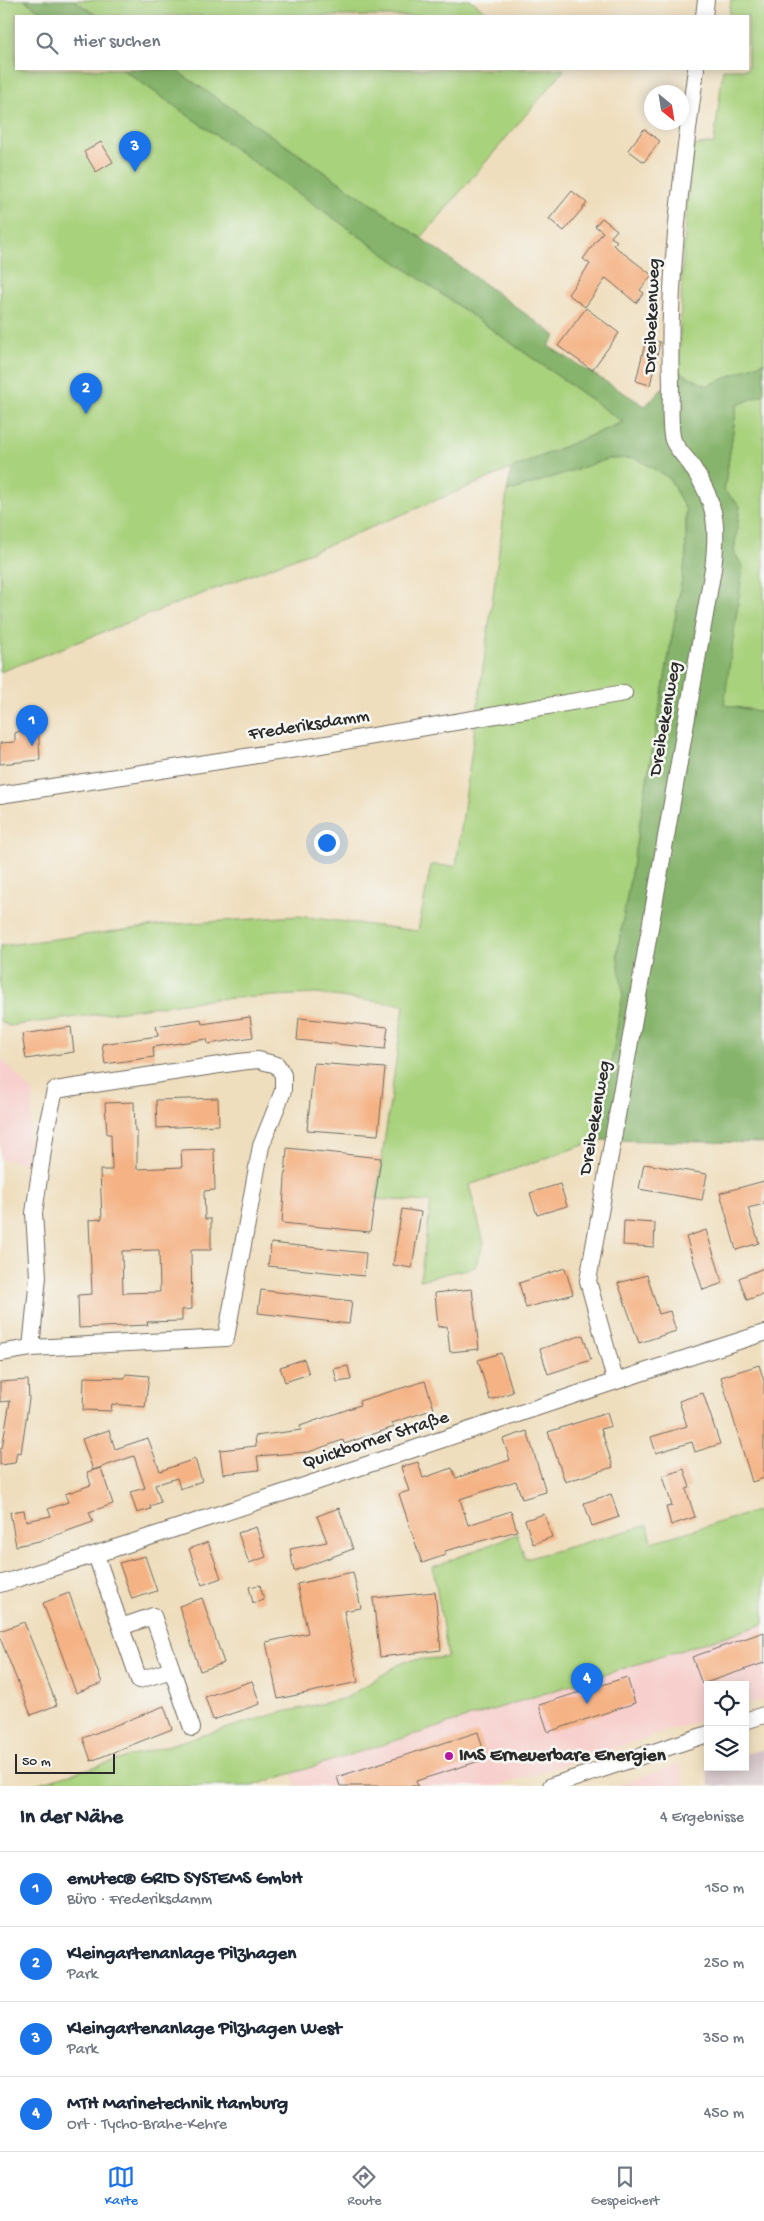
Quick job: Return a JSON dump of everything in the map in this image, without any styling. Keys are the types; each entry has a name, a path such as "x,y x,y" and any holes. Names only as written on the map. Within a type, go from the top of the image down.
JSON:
{"street":[{"path":"704,15 706,0"},
{"name":"Dreibekenweg","path":"615,1380 588,1281 713,569 717,534 715,518 701,480 673,441 669,342 679,203 696,70"},
{"name":"Frederiksdamm","path":"0,795 309,747 624,693"},
{"path":"0,1354 31,1348 226,1338 261,1146 283,1091 283,1075 277,1065 258,1060 239,1062 55,1090 46,1130 34,1213 38,1277 31,1348"},
{"name":"Quickborner Straße","path":"0,1584 96,1555 615,1380 764,1333"},
{"path":"96,1555 139,1680 172,1670"},
{"path":"121,1627 153,1616 192,1728"},
{"path":"749,1720 764,1715"},
{"path":"550,1786 704,1735"}],"shaded area":[{"path":"0,1057 34,1093 25,1163 0,1159"},
{"path":"764,1624 764,1700 749,1705 749,1681 704,1681 704,1719 498,1786 296,1786 292,1774"},
{"path":"764,1749 764,1786 710,1786 707,1771 749,1771 749,1753"},
{"path":"680,1764 685,1786 615,1786"}],"green space":[{"path":"0,0 24,0 46,15 15,15 15,70 123,70 623,422 334,543 0,672"},
{"path":"24,0 74,0 96,15 46,15"},
{"path":"74,0 471,0 491,15 96,15"},
{"path":"731,0 764,0 764,362 707,386 679,372 682,270 692,146 714,143 723,70 749,70 749,15 729,15"},
{"path":"123,70 175,70 421,238 556,336 548,346 645,406 679,372 707,386 764,362 764,394 737,405 724,491 740,506 734,552 743,567 724,705 764,712 764,1143 598,1140 623,993 617,954 686,556 686,510 669,478 636,458 608,459 507,492 511,469 623,422"},
{"path":"175,70 564,70 421,238"},
{"path":"764,394 764,712 723,705 743,567 734,552 740,506 724,491 737,405"},
{"path":"636,458 669,478 686,510 686,556 617,954 637,996 619,1018 598,1140 469,1185 484,1243 475,1267 420,1280 431,1202 376,1199 404,1005 316,994 214,999 9,1026 0,1021 0,946 162,925 298,916 418,931 431,865 456,866 507,492 608,459"},
{"path":"764,1509 764,1624 252,1786 29,1786 275,1714 346,1698 404,1661 448,1657 433,1567 517,1534 525,1559 648,1525 652,1542"}],"building":[{"path":"644,129 660,141 644,162 628,150"},
{"path":"101,142 113,162 96,172 84,152"},
{"path":"572,191 587,203 564,231 549,219"},
{"path":"602,218 617,230 611,237 617,241 613,245 652,275 640,290 644,293 636,303 606,278 585,307 568,294 590,264 583,259 603,232 595,226"},
{"path":"586,308 619,333 592,370 558,346"},
{"path":"646,339 660,342 650,385 636,381"},
{"path":"38,724 40,760 0,764 0,743 15,742 15,733"},
{"path":"250,1017 253,1037 208,1044 207,1039 153,1047 154,1057 105,1064 102,1044 158,1036 156,1026 201,1019 202,1024"},
{"path":"299,1018 388,1027 385,1049 297,1040"},
{"path":"71,1027 74,1052 26,1059 22,1034"},
{"path":"314,1063 385,1068 378,1135 307,1130"},
{"path":"218,1098 219,1125 157,1128 156,1100"},
{"path":"134,1102 135,1131 137,1132 137,1169 182,1167 181,1150 214,1149 215,1190 204,1191 205,1219 211,1219 211,1250 191,1250 192,1309 182,1310 182,1321 147,1322 148,1325 79,1328 78,1295 92,1294 89,1220 102,1219 100,1170 112,1170 111,1134 107,1134 105,1103","holes":["159,1250 160,1292 123,1293 122,1251"]},
{"path":"287,1148 381,1158 370,1232 282,1223"},
{"path":"644,1164 707,1174 702,1200 639,1189"},
{"path":"764,1181 764,1204 748,1208 759,1243 736,1250 720,1193"},
{"path":"560,1184 567,1206 537,1215 530,1193"},
{"path":"402,1209 421,1212 412,1268 393,1265"},
{"path":"624,1221 655,1223 654,1247 623,1245"},
{"path":"706,1230 723,1283 703,1290 686,1237"},
{"path":"271,1243 366,1253 364,1276 268,1266"},
{"path":"565,1268 573,1294 526,1308 519,1283"},
{"path":"764,1268 764,1294 747,1300 739,1278"},
{"path":"647,1275 659,1314 670,1311 676,1331 639,1343 618,1283"},
{"path":"472,1289 479,1349 450,1352 447,1326 438,1327 435,1293"},
{"path":"261,1290 352,1301 349,1324 258,1313"},
{"path":"583,1335 591,1360 548,1374 540,1349"},
{"path":"501,1353 513,1392 490,1400 478,1360"},
{"path":"304,1359 309,1374 285,1382 280,1367"},
{"path":"759,1365 764,1381 764,1478 752,1482 721,1377"},
{"path":"348,1366 351,1380 337,1382 334,1369"},
{"path":"126,1374 149,1376 145,1407 112,1404 111,1411 83,1410 84,1377 125,1378"},
{"path":"28,1380 29,1399 21,1453 17,1452 15,1463 0,1465 0,1449 2,1448 10,1401 0,1402 0,1382"},
{"path":"425,1381 434,1409 392,1423 394,1427 344,1444 343,1440 309,1452 257,1456 259,1470 223,1474 220,1450 256,1446 255,1436 301,1430 300,1426 360,1405 359,1401"},
{"path":"703,1393 720,1444 695,1452 692,1442 656,1453 651,1437 687,1426 679,1401"},
{"path":"607,1413 611,1426 601,1429 613,1467 565,1482 548,1432"},
{"path":"109,1430 115,1449 148,1438 160,1471 195,1459 202,1481 180,1489 177,1478 155,1485 161,1502 150,1506 151,1509 137,1513 130,1492 145,1488 134,1456 93,1470 82,1439"},
{"path":"527,1431 546,1492 522,1499 516,1481 460,1499 468,1525 511,1511 517,1531 445,1551 446,1555 422,1563 399,1494 409,1491 401,1467 418,1462 423,1478 452,1468 456,1478 510,1460 503,1439"},
{"path":"101,1468 113,1504 89,1512 93,1522 39,1541 16,1546 10,1512 24,1510 26,1521 51,1516 48,1509 68,1502 65,1494 91,1485 87,1472"},
{"path":"684,1469 690,1488 686,1489 695,1517 671,1525 666,1507 672,1506 663,1476"},
{"path":"611,1494 619,1517 592,1526 584,1503"},
{"path":"339,1508 353,1549 294,1571 290,1549 327,1542 317,1516"},
{"path":"544,1514 552,1537 533,1544 525,1520"},
{"path":"256,1527 266,1557 249,1563 238,1533"},
{"path":"208,1542 221,1578 202,1585 189,1549"},
{"path":"145,1556 157,1591 132,1599 119,1563"},
{"path":"353,1572 361,1608 344,1611 358,1682 278,1699 266,1642 308,1633 297,1584"},
{"path":"260,1585 264,1600 253,1603 249,1587"},
{"path":"435,1592 441,1650 380,1657 373,1598"},
{"path":"69,1593 102,1683 76,1693 43,1603"},
{"path":"202,1598 224,1663 200,1671 179,1606"},
{"path":"24,1622 57,1705 31,1715 0,1638 0,1631"},
{"path":"764,1632 764,1663 711,1681 704,1681 702,1684 692,1657"},
{"path":"627,1677 635,1703 548,1732 539,1705"},
{"path":"252,1681 260,1704 213,1720 205,1697"},
{"path":"164,1706 172,1729 91,1761 83,1738"},
{"path":"478,1732 486,1759 416,1781 418,1786 340,1786 337,1777"}],"place":[{"name":"Kleingartenanlage Pilzhagen West","path":"135,172"},
{"name":"Kleingartenanlage Pilzhagen","path":"86,414"},
{"name":"emutec® GRID SYSTEMS GmbH","path":"32,746"},
{"name":"MTH Marinetechnik Hamburg","path":"587,1704"},
{"name":"IMS Erneuerbare Energien","path":"449,1756"}]}
